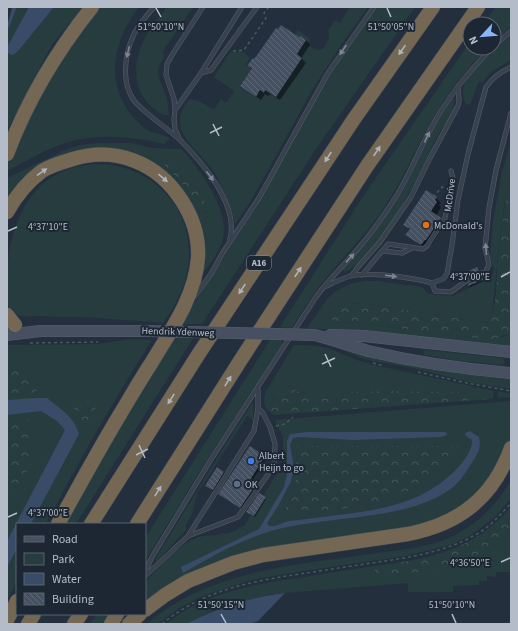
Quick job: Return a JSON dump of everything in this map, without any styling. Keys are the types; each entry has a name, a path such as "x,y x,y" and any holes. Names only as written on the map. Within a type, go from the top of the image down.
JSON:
{"highway":[{"path":"7,154 25,112 42,81 60,50 92,7"},
{"name":"A16","path":"92,523 198,355 347,129 433,7"},
{"path":"139,523 240,362 377,151 478,7"},
{"path":"7,212 27,184 43,170 81,156 98,154 129,158 163,177 176,190 193,224 197,240 198,257 195,273 179,317 99,449 59,523"},
{"path":"146,609 165,595 188,581 233,563 263,555 408,534 439,526 467,511 481,499 501,471 511,448"},
{"path":"7,620 16,603"},
{"path":"28,624 33,615"},
{"path":"74,624 80,615"},
{"path":"111,624 116,615"},
{"path":"129,624 139,615"}],"main road":[{"name":"Hendrik Ydenweg","path":"9,325 40,331 146,330 364,336 511,352"},
{"name":"Hendrik Ydenweg","path":"315,335 366,350 408,359 464,369 511,373"}],"lane":[{"path":"154,7 135,32 131,42 126,64 127,84 131,95 138,106 180,140 222,193 231,218 232,231 229,243"},
{"path":"176,110 166,75 168,64 172,55 203,7"},
{"path":"180,140 175,129 174,119 176,110 242,7"},
{"path":"201,73 212,70 257,7"},
{"path":"179,317 211,274 229,243 259,198 328,72 374,7"},
{"path":"502,39 511,31"},
{"path":"146,570 152,557 210,462 304,315 324,287 356,251 377,224 398,194 428,132 449,98 471,70 484,56"},
{"path":"324,287 352,275 374,274 424,280 432,283 443,279 448,270 458,200 468,154 486,87 492,79 511,66"},
{"path":"352,275 380,242 411,197 458,106 458,86"},
{"path":"432,283 435,291 451,292 466,281 486,271 489,264 485,248 496,170 511,113"},
{"name":"McDrive","path":"382,251 388,244 423,249 427,246 445,218 453,178 451,171"},
{"name":"McDrive","path":"382,251 402,253 413,248"},
{"path":"362,275 382,251"},
{"path":"146,575 188,536 254,431 258,408 258,388"},
{"path":"188,536 238,517 274,466 275,444 264,413 258,408"}],"path":[{"path":"230,51 244,50 266,18 264,13 269,7"},
{"path":"428,196 432,198 437,192"},
{"path":"270,428 285,424 293,417"},
{"path":"162,624 191,604 247,583 417,556 450,547 476,535 493,522 511,503"}],"green space":[{"path":"17,7 29,7 7,47 7,30"},
{"path":"54,7 83,7 51,46 7,131 7,50 9,54 19,50"},
{"path":"99,7 139,7 129,21 117,51 115,66 116,82 120,96 128,111 142,127 170,139 164,144 141,139 116,137 80,139 37,155 7,171 7,164 41,89 85,24"},
{"path":"168,7 193,7 163,51 164,58 158,69 159,78 167,101 169,115 164,115 149,104 140,92 136,78 137,63 141,48 157,19"},
{"path":"350,7 368,7 341,45 308,97 249,204 235,224 227,197 214,172 208,163 192,147 181,130 180,121 182,110 190,99 201,102 214,110 221,99 226,103 234,91 214,77 230,52 242,51 250,58 245,65 251,69 239,86 256,98 260,91 264,93 271,83 281,90 303,57 290,48 293,38 298,30 310,39 306,44 318,50 321,49 327,42 329,36 328,30 335,21 340,23"},
{"path":"377,7 415,7 316,149 202,324 181,324 260,201 312,103"},
{"path":"496,7 511,7 511,26 502,34 502,16 489,16"},
{"path":"511,35 511,60 491,72 482,83 479,81 470,105 466,104 463,91 464,85 468,78 488,56 502,56 502,43"},
{"path":"462,54 462,56 480,56 464,73 444,100 384,208 321,284 292,328 280,327 362,198"},
{"path":"452,99 454,99 454,104 452,114 435,141 425,163 399,210 379,240 368,253 345,273 343,269 371,237 401,194 436,124"},
{"path":"511,141 511,171 505,201 491,319 481,322 362,303 338,306 330,317 334,322 357,323 482,339 503,337 511,333 511,349 382,333 307,328 328,298 336,291 350,284 364,281 377,281 422,287 429,294 453,296 492,277 494,269 490,256 493,221 502,172"},
{"path":"98,143 131,143 152,148 181,149 196,167 211,190 218,203 224,227 223,238 219,248 200,278 201,238 154,167 72,155 7,205 7,178 65,150 80,145","holes":["161,161 198,189 209,211 201,214 185,187"]},
{"path":"164,156 182,170 198,189 209,210 201,214 185,187 161,161"},
{"path":"98,164 118,166 137,173 153,182 167,195 178,210 186,228 189,247 187,276 179,297 163,323 90,317 21,316 12,311 7,304 6,296 10,247 14,230 29,199 53,176 76,167"},
{"path":"511,171 511,333 494,339 482,339 357,323 334,322 330,317 334,308 346,304 362,303 481,322 489,320 494,306 500,238"},
{"path":"173,336 194,337 77,523 66,523"},
{"path":"132,339 152,340 97,431 47,523 32,523 79,434 67,414 62,410 71,436 18,523 16,523 7,559 7,345 97,344"},
{"path":"270,340 281,340 282,345 203,466 146,559 146,536"},
{"path":"294,345 322,347 370,364 494,391 493,398 490,399 489,393 310,394 296,391 284,382 267,410 264,403 265,393"},
{"path":"336,347 511,376 511,389 472,383 417,369 373,361 359,357"},
{"path":"423,351 503,358 505,363 502,365 460,361 424,355"},
{"path":"7,368 13,368 36,389 37,398 7,400"},
{"path":"284,382 296,391 310,394 386,391 489,393 490,399 274,415 267,410"},
{"path":"498,391 511,394 511,397 497,398"},
{"path":"96,400 97,403 91,418 86,422 78,423 74,411 75,405 82,402"},
{"path":"511,401 511,436 506,454 494,481 445,521 283,550 146,605 146,582 176,550 191,540 199,537 222,533 227,534 244,526 283,464 283,437 275,420","holes":["297,446 461,446 391,497 358,506 282,516 293,494 295,485"]},
{"path":"253,402 253,420 247,416 197,494 192,514 186,525 186,530 157,561 155,559"},
{"path":"30,419 29,467 7,507 7,422"},
{"path":"297,446 462,446 446,466 427,481 405,492 356,506 282,516 293,494 295,485"},
{"path":"511,481 511,498 495,517 470,536 450,545 406,556 251,580 203,596 179,608 158,624 147,624 171,606 196,592 224,581 252,573 312,562 413,548 435,543 455,535 472,525 487,512"},
{"path":"511,507 511,533 478,555 449,567 440,569 376,575 374,566 431,556 465,543 481,534"},
{"path":"511,533 511,572 496,572 496,577 487,576 487,581 479,581 479,585 453,586 453,592 408,592 408,583 272,594 215,610 187,624 166,624 197,604 214,597 231,591 267,583 374,566 376,575 449,566 464,561 482,552 498,543"},
{"path":"16,551 16,583 7,601 7,567"},
{"path":"96,615 109,615 103,624 90,624"}],"water":[{"path":"12,7 17,7 7,30 8,24"},
{"path":"29,7 54,7 19,50 13,55 9,54 7,47"},
{"path":"47,398 67,414 75,424 79,434 32,523 16,523 65,430 57,421 41,411 7,415 7,400"},
{"path":"470,431 479,437 480,445 477,454 458,483 434,499 412,507 389,512 316,522 271,531 237,544 183,573 181,567 259,529 284,487 287,474 287,441 290,434 306,432 446,432 447,435 441,437 354,440 293,438 290,445 294,468 291,481 267,523 269,526 275,526 289,521 349,514 390,506 409,500 428,491 445,480 461,464 470,450 472,443 472,440 466,436 465,433"},
{"path":"16,524 16,551 7,567 7,541"},
{"path":"285,593 258,621 252,623 188,623 235,604 259,597"}],"building":[{"path":"281,25 306,40 297,54 302,58 276,97 265,90 264,93 260,90 256,97 240,86 252,68 247,66 252,59 255,58 276,28 278,29"},
{"path":"426,190 437,197 435,200 437,202 431,211 441,218 421,245 405,235 410,229 403,225"},
{"path":"477,267 479,271 465,278 463,274"},
{"path":"482,277 483,280 468,286 468,284"},
{"path":"250,446 265,456 247,485 253,489 240,508 218,494"},
{"path":"217,467 224,472 213,490 205,486"},
{"path":"259,493 266,497 254,516 246,512"}],"place":[{"name":"McDonald's","path":"426,225"},
{"name":"Albert Heijn to go","path":"251,461"},
{"name":"OK","path":"237,484"}]}
